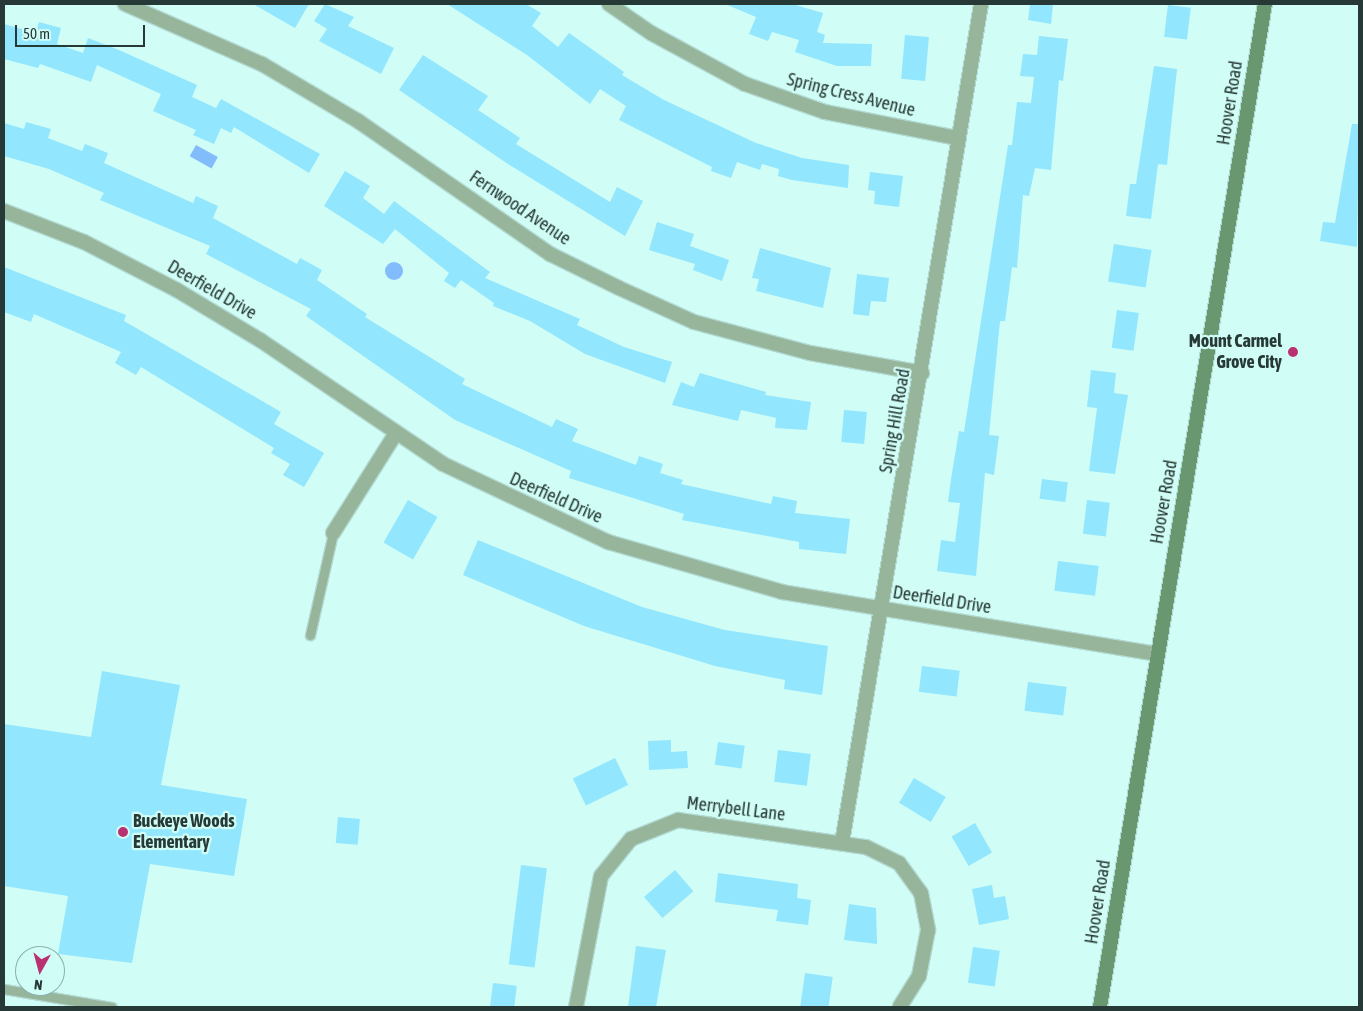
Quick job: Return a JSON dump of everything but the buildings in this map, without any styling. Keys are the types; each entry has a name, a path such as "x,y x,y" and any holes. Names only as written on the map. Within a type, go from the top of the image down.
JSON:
{"main road":[{"name":"Hoover Road","path":"1100,1007 1265,4"}],"street":[{"name":"Fernwood Avenue","path":"125,4 262,64 358,121 550,254 619,288 694,322 810,353 922,374"},
{"name":"Spring Cress Avenue","path":"609,4 651,33 745,84 825,112 958,138"},
{"name":"Spring Hill Road","path":"842,843 922,374 958,138 981,4"},
{"name":"Deerfield Drive","path":"4,211 84,242 177,290 260,340 396,433 508,498 608,542 708,573 882,610 1157,654"},
{"path":"333,533 396,433"},
{"name":"Merrybell Lane","path":"576,1007 601,876 631,839 662,824 703,820 866,847 899,863 921,893 928,930 919,976 900,1007"}],"lane":[{"path":"310,635 333,533"},
{"path":"4,989 112,1007"}],"water":[{"path":"196,145 218,157 212,168 190,156"},
{"path":"394,262 400,265 403,271 400,277 394,280 388,277 385,271 388,265"}],"place":[{"name":"Mount Carmel Grove City","path":"1293,352"},
{"name":"Buckeye Woods Elementary","path":"123,832"}]}
